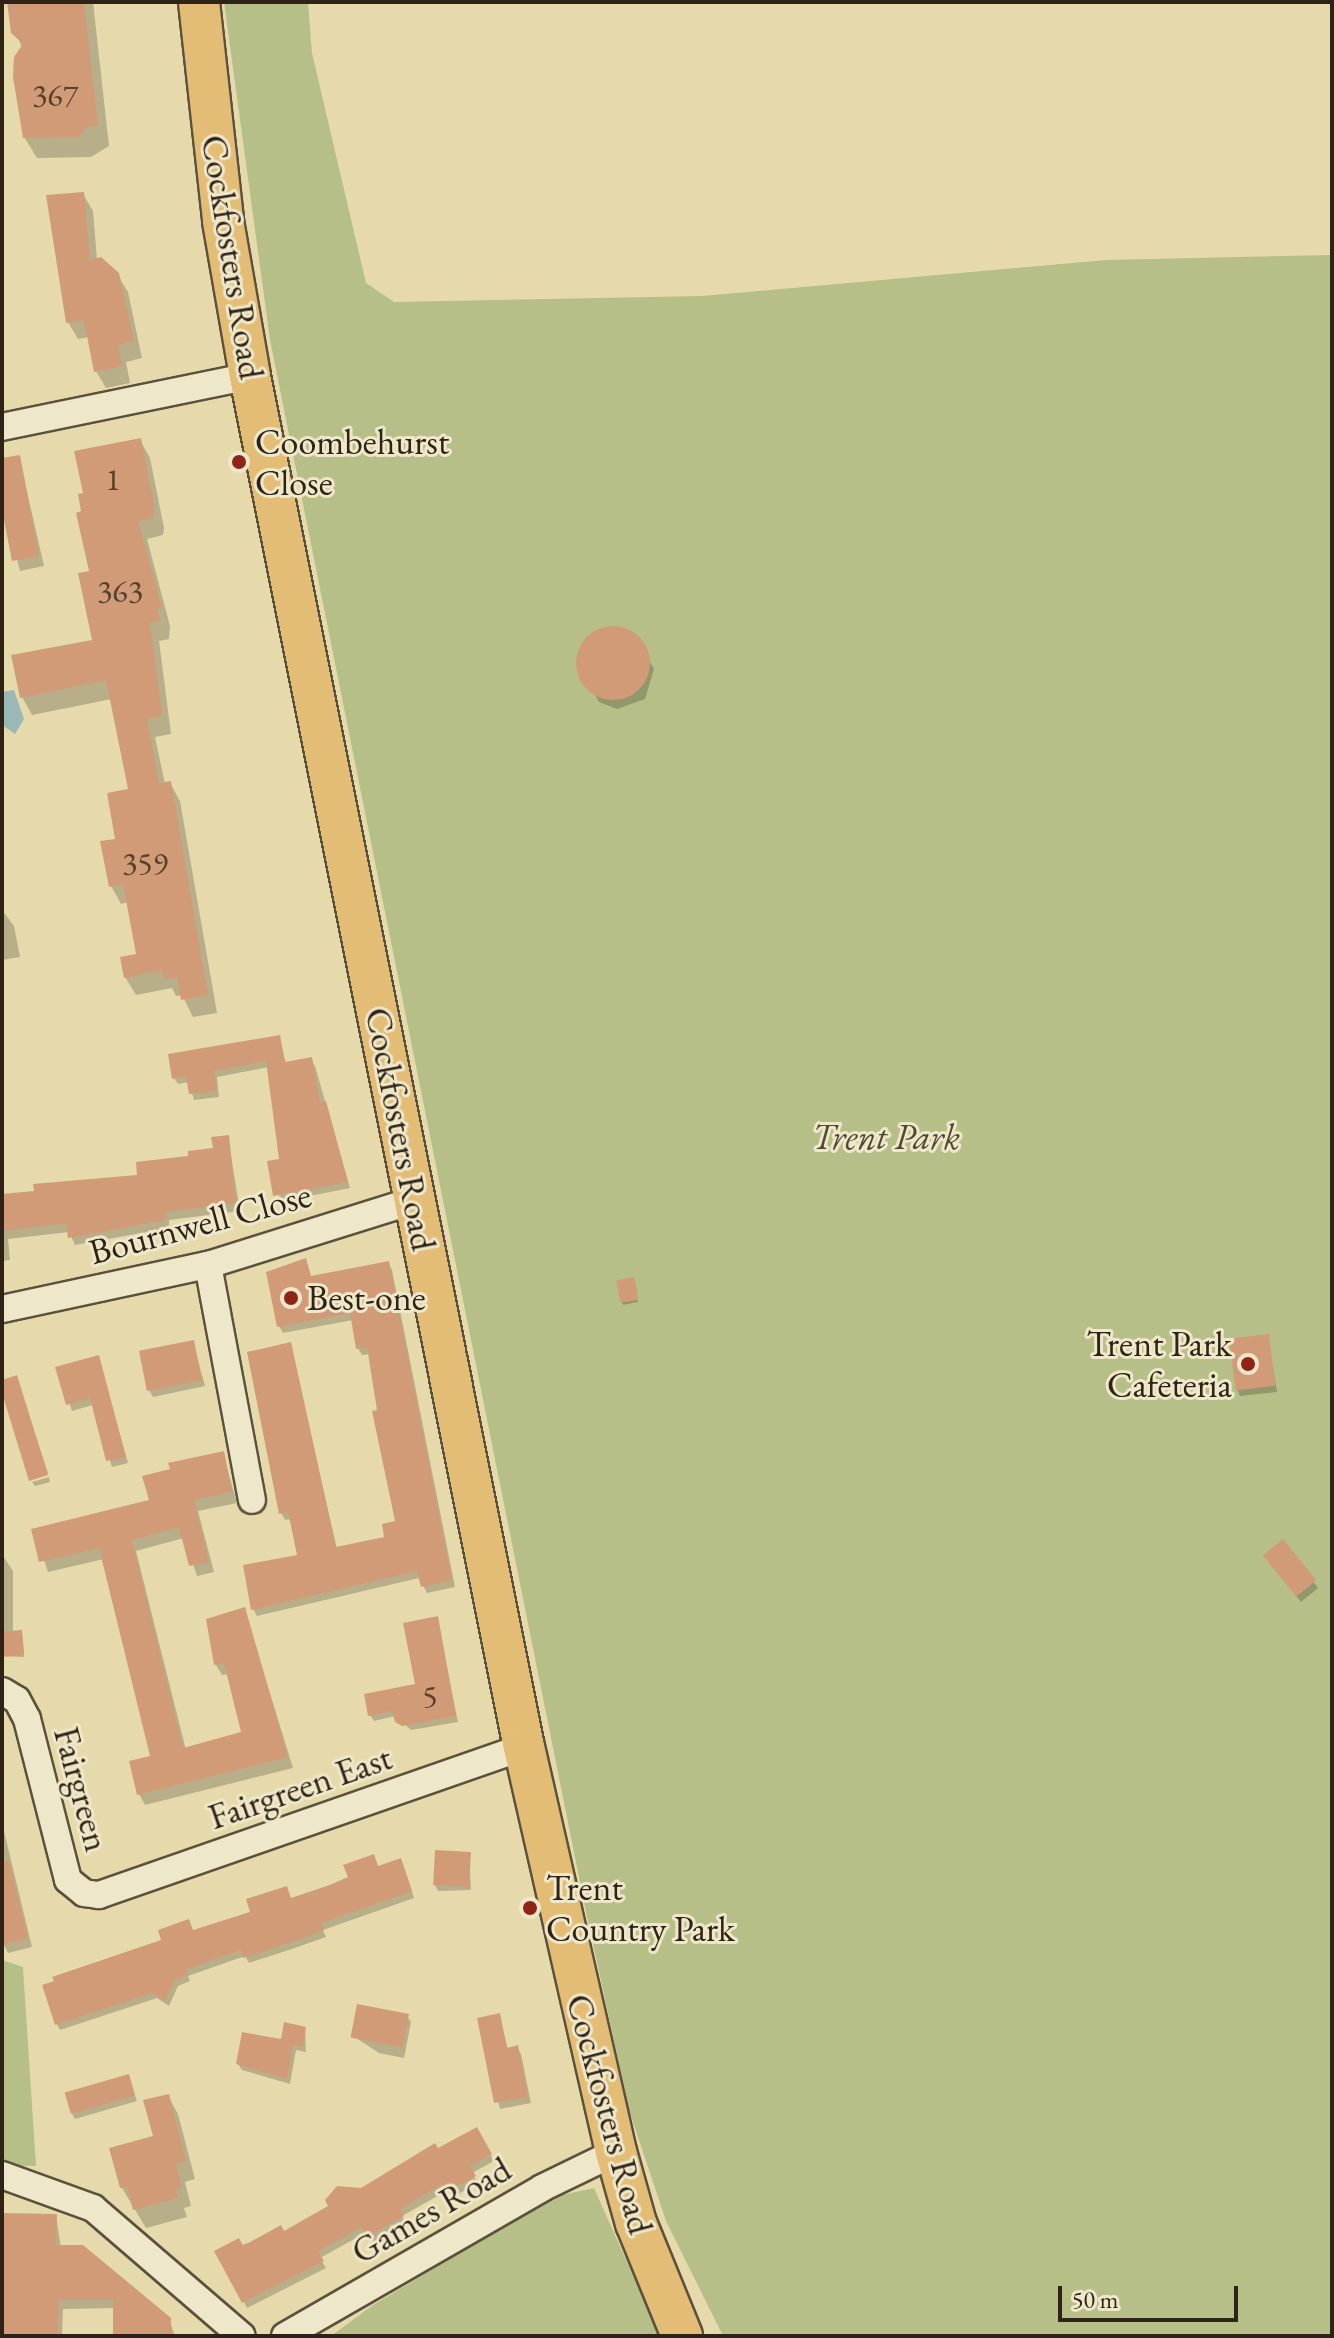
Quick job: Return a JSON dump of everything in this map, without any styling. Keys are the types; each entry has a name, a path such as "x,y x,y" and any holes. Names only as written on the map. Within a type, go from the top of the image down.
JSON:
{"main road":[{"name":"Cockfosters Road","path":"199,2 223,221 250,376 524,1747 616,2152 636,2223 682,2336"}],"street":[{"path":"2,427 250,376"},
{"name":"Bournwell Close","path":"2,1309 208,1265 415,1200"},
{"path":"208,1265 252,1500"},
{"name":"Fairgreen","path":"2,1691 17,1700 27,1719 68,1880 84,1893 99,1895"},
{"name":"Fairgreen East","path":"99,1895 524,1747"},
{"name":"Games Road","path":"285,2336 321,2326 542,2188 616,2152"},
{"path":"2,2175 93,2208 242,2336"}],"green space":[{"name":"Trent Park","path":"224,2 308,2 312,53 366,283 394,302 702,296 1106,260 1332,255 1332,2336 723,2336 666,2221 629,2110 585,1907 270,340"},
{"path":"2,1960 23,1967 36,2166 2,2165"},
{"path":"594,2188 660,2336 331,2336 373,2305 562,2195"}],"water":[{"path":"14,690 24,719 15,734 2,725 2,692"}],"building":[{"path":"7,2 84,2 98,125 88,126 79,137 23,138 13,77 14,57 23,44 11,33"},
{"path":"84,192 90,260 101,257 119,273 134,341 118,345 122,366 94,372 84,320 66,323 46,195"},
{"path":"141,438 155,509 153,518 138,521 162,608 157,609 160,621 150,623 162,716 147,719 159,783 171,781 208,995 181,1000 177,977 164,979 162,970 124,978 120,957 136,954 123,884 109,887 100,841 115,839 107,793 128,789 106,680 20,698 11,655 92,640 78,573 89,571 76,513 81,511 78,494 83,493 74,451"},
{"path":"20,455 39,556 12,561 2,510 2,458"},
{"path":"613,626 627,629 639,637 647,649 650,663 647,677 639,689 627,697 613,700 599,697 587,689 579,677 576,663 579,649 587,637 599,629"},
{"path":"280,1035 285,1062 312,1057 320,1103 326,1101 348,1182 273,1196 267,1161 279,1159 266,1061 214,1071 217,1091 189,1094 186,1076 172,1079 168,1054"},
{"path":"229,1135 236,1203 165,1212 166,1220 68,1238 66,1223 2,1231 2,1194 34,1191 33,1184 137,1175 136,1162 188,1156 188,1151 213,1148 211,1137"},
{"path":"306,1258 311,1276 389,1261 452,1580 421,1587 417,1571 251,1610 243,1565 297,1555 288,1512 279,1514 247,1352 291,1342 336,1547 384,1537 382,1524 395,1521 372,1411 377,1410 367,1347 356,1349 350,1313 277,1327 266,1272"},
{"path":"634,1277 638,1300 620,1303 616,1280"},
{"path":"1269,1334 1275,1386 1236,1390 1229,1339"},
{"path":"194,1340 202,1380 147,1391 139,1351"},
{"path":"99,1355 126,1457 106,1461 90,1398 66,1405 55,1367"},
{"path":"17,1375 48,1475 29,1481 2,1393 2,1380"},
{"path":"224,1451 232,1492 194,1500 209,1562 189,1566 179,1527 132,1540 183,1748 241,1732 224,1663 214,1665 206,1619 245,1607 288,1757 137,1795 129,1761 150,1756 99,1548 39,1562 31,1529 149,1500 142,1476 170,1469 168,1463"},
{"path":"1283,1539 1316,1580 1296,1597 1263,1555"},
{"path":"438,1616 456,1716 402,1726 395,1722 392,1711 368,1716 364,1694 415,1684 403,1623"},
{"path":"22,1630 24,1655 4,1657 2,1632"},
{"path":"435,1850 471,1852 469,1887 433,1885"},
{"path":"374,1854 378,1866 401,1858 412,1891 321,1923 324,1930 288,1943 243,1958 241,1950 186,1969 188,1975 175,1979 165,2001 152,1993 55,2025 42,1985 54,1981 52,1977 161,1940 158,1930 189,1919 193,1930 250,1912 246,1899 287,1886 291,1898 325,1887 348,1877 343,1865"},
{"path":"9,1861 28,1938 2,1945 2,1862"},
{"path":"357,2004 409,2014 403,2047 351,2037"},
{"path":"500,2013 507,2048 518,2045 528,2097 494,2103 477,2018"},
{"path":"284,2022 306,2027 303,2046 293,2045 287,2079 236,2064 242,2032 281,2039"},
{"path":"129,2074 135,2095 71,2114 65,2092"},
{"path":"169,2094 186,2161 176,2164 182,2188 175,2190 178,2198 133,2210 127,2187 120,2188 109,2148 153,2136 143,2100"},
{"path":"477,2127 492,2154 470,2166 476,2176 447,2192 443,2184 400,2209 404,2216 367,2237 362,2227 318,2251 324,2261 242,2303 214,2251 239,2238 243,2246 281,2225 284,2231 328,2206 325,2200 337,2186 361,2188 435,2143 438,2148"},
{"path":"2,2213 57,2214 56,2245 83,2245 171,2318 171,2336 113,2336 113,2300 59,2300 58,2336 2,2336"}],"place":[{"name":"Coombehurst Close","path":"239,462"},
{"name":"Best-one","path":"291,1298"},
{"name":"Trent Park Cafeteria","path":"1248,1364"},
{"name":"Trent Country Park","path":"530,1908"}]}
